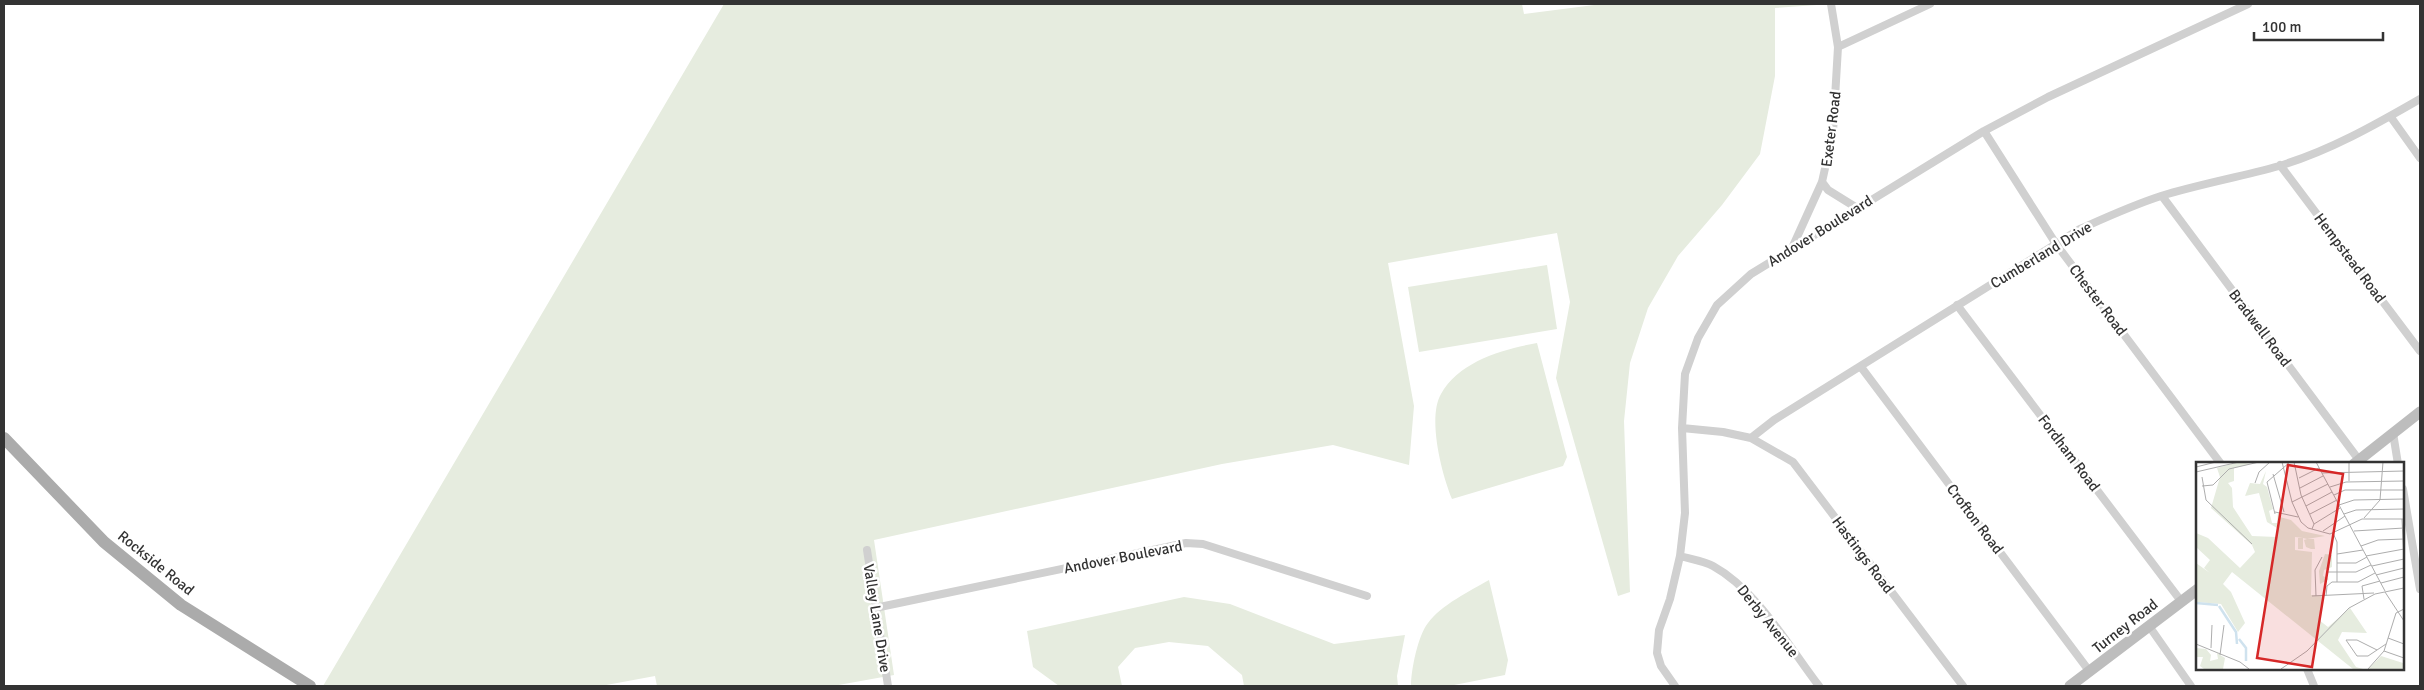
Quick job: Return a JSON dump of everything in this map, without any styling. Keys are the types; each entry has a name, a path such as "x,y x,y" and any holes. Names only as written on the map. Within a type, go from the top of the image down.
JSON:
{"main road":[{"path":"2356,462 2420,412"},
{"name":"Rockside Road","path":"4,438 104,542 181,605 309,685"},
{"name":"Turney Road","path":"2070,686 2196,590"}],"street":[{"name":"Exeter Road","path":"1792,247 1822,182 1833,132 1838,47 1831,4"},
{"path":"1838,47 1930,4"},
{"name":"Andover Boulevard","path":"1675,686 1661,666 1657,653 1660,630 1670,599 1680,556 1685,513 1682,428 1685,374 1698,338 1717,305 1751,274 1792,247 1984,131 2048,97 2248,4"},
{"name":"Cumberland Drive","path":"1751,438 1774,420 2080,229 2121,210 2162,196 2280,165 2317,152 2420,99"},
{"path":"2390,116 2420,158"},
{"name":"Chester Road","path":"1984,131 2056,244 2220,462"},
{"name":"Hempstead Road","path":"2280,165 2420,351"},
{"path":"1822,182 1828,190 1857,208"},
{"name":"Bradwell Road","path":"2162,196 2356,462"},
{"name":"Fordham Road","path":"1958,305 2181,601"},
{"name":"Crofton Road","path":"1861,367 2090,672"},
{"path":"1682,428 1723,432 1751,438"},
{"path":"2393,433 2398,462"},
{"name":"Hastings Road","path":"1751,438 1793,462 1963,686"},
{"path":"2404,495 2420,589"},
{"name":"Andover Boulevard","path":"876,608 1186,543 1203,544 1367,596"},
{"name":"Valley Lane Drive","path":"866,550 888,686"},
{"name":"Derby Avenue","path":"1680,556 1712,565 1732,578 1752,598 1819,686"},
{"path":"2149,626 2191,686"},
{"path":"2307,670 2314,686"}],"shaded area":[{"path":"724,4 1522,4 1524,14 1602,4 1831,4 1775,8 1775,76 1760,154 1722,205 1678,256 1648,308 1630,363 1624,421 1630,592 1618,596 1556,378 1570,302 1557,233 1388,263 1414,406 1409,465 1333,445 1222,464 874,540 894,675 833,686 657,686 655,676 601,686 323,686"},
{"path":"1547,265 1557,329 1419,352 1408,287"},
{"path":"1537,343 1567,457 1563,466 1452,499 1437,446 1435,417 1441,394 1459,373 1483,358"},
{"path":"1489,580 1508,660 1505,675 1449,686 1411,686 1416,653 1424,628 1448,604"},
{"path":"1184,597 1230,604 1334,644 1405,635 1397,676 1398,686 1244,686 1242,675 1208,646 1169,642 1135,648 1118,667 1122,686 1059,686 1033,667 1027,631"}]}
